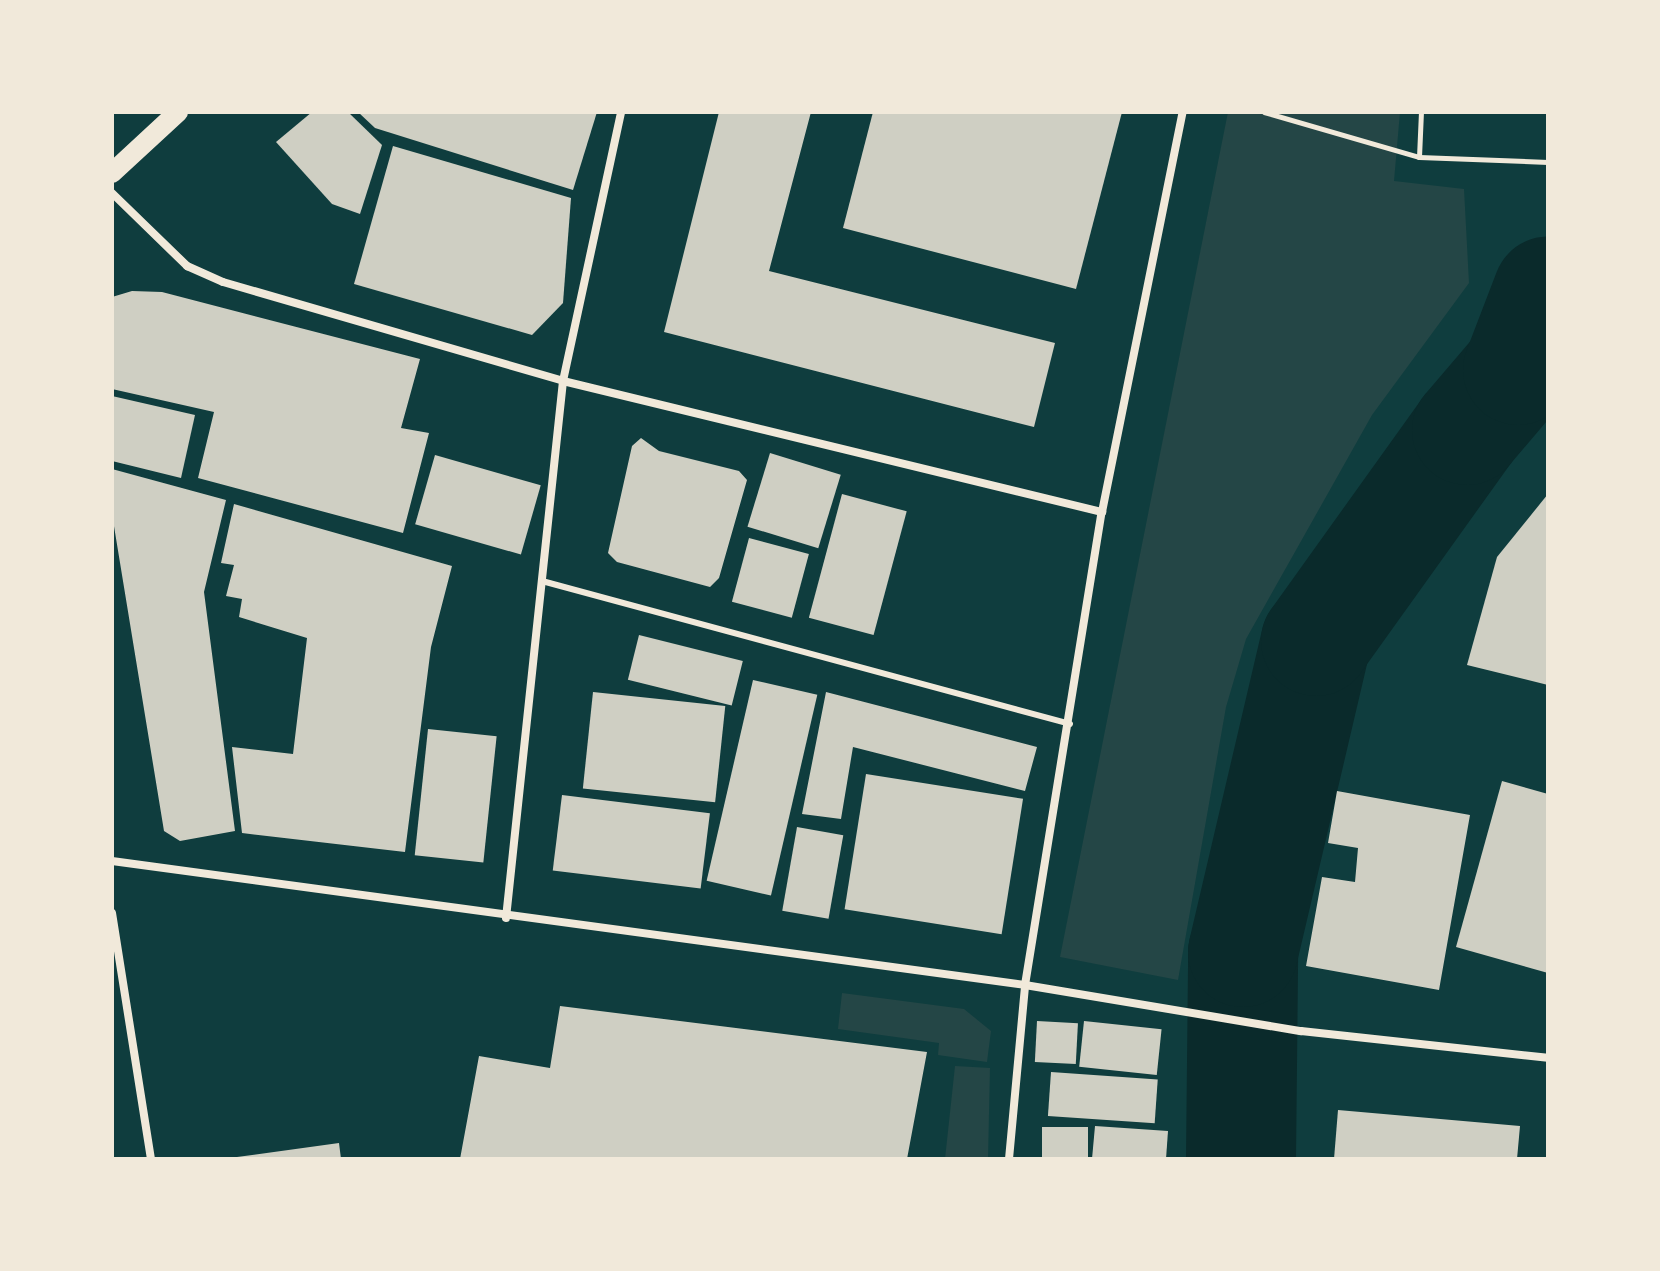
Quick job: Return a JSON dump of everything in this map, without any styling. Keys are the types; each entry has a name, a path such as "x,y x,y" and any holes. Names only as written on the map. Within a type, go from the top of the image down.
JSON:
{"main road":[{"path":"112,173 178,112"}],"street":[{"path":"506,918 563,381 621,112"},
{"path":"1009,1159 1012,1096 1025,985 1070,724 1102,512 1183,112"},
{"path":"112,193 187,266 223,282 563,381 1102,512"},
{"path":"112,861 506,918 1025,985 1301,1031 1548,1058"},
{"path":"112,913 151,1159"}],"lane":[{"path":"542,581 1070,724"}],"path":[{"path":"1264,112 1419,157 1548,162"},
{"path":"1419,157 1421,112"}],"shaded area":[{"path":"1228,112 1400,112 1394,181 1464,189 1469,283 1372,415 1246,639 1226,707 1178,980 1060,957"},
{"path":"842,993 964,1009 991,1031 987,1062 938,1055 939,1043 838,1029"},
{"path":"955,1066 990,1068 988,1159 945,1159"}],"building":[{"path":"312,112 348,112 382,145 360,214 332,204 276,142"},
{"path":"358,112 597,112 573,190 375,128"},
{"path":"719,112 811,112 769,271 1055,343 1034,427 664,332"},
{"path":"873,112 1122,112 1076,289 843,228"},
{"path":"393,146 571,198 563,303 532,335 354,284"},
{"path":"132,291 162,292 420,359 401,428 429,433 403,533 198,478 214,412 112,389 112,297"},
{"path":"112,396 195,415 181,478 112,461"},
{"path":"641,438 659,451 739,471 747,480 719,578 710,587 617,562 608,553 632,446"},
{"path":"770,453 841,475 818,548 747,527"},
{"path":"435,455 541,485 521,555 415,524"},
{"path":"112,469 226,500 204,592 235,831 180,841 164,831 112,514"},
{"path":"842,494 907,511 874,635 809,618"},
{"path":"1548,494 1548,685 1467,665 1497,557"},
{"path":"234,504 452,566 431,647 405,852 242,833 232,747 293,754 307,638 239,617 242,599 226,596 234,565 221,563"},
{"path":"749,538 809,554 792,618 732,602"},
{"path":"639,635 743,661 732,706 628,680"},
{"path":"753,680 817,695 771,896 707,881"},
{"path":"593,692 725,706 715,802 583,788"},
{"path":"826,692 1037,747 1025,791 853,747 841,819 802,814"},
{"path":"428,729 497,736 483,863 415,855"},
{"path":"866,774 1023,799 1002,934 845,909"},
{"path":"1502,781 1548,794 1548,973 1456,947"},
{"path":"1337,791 1470,815 1439,990 1306,966 1322,877 1355,882 1358,848 1328,843"},
{"path":"562,795 710,813 701,889 553,870"},
{"path":"797,827 843,835 829,919 782,911"},
{"path":"560,1006 927,1052 907,1159 460,1159 479,1056 550,1068"},
{"path":"1037,1021 1078,1023 1076,1064 1035,1062"},
{"path":"1084,1021 1162,1029 1157,1075 1079,1067"},
{"path":"1051,1072 1158,1079 1155,1123 1048,1116"},
{"path":"1338,1110 1520,1126 1517,1159 1334,1159"},
{"path":"1095,1126 1168,1131 1166,1159 1092,1159"},
{"path":"1042,1127 1088,1127 1088,1159 1042,1159"},
{"path":"339,1143 341,1159 237,1159 237,1157"}],"waterway":[{"path":"1241,1159 1243,952 1316,641 1467,430 1518,370 1548,292"}]}
